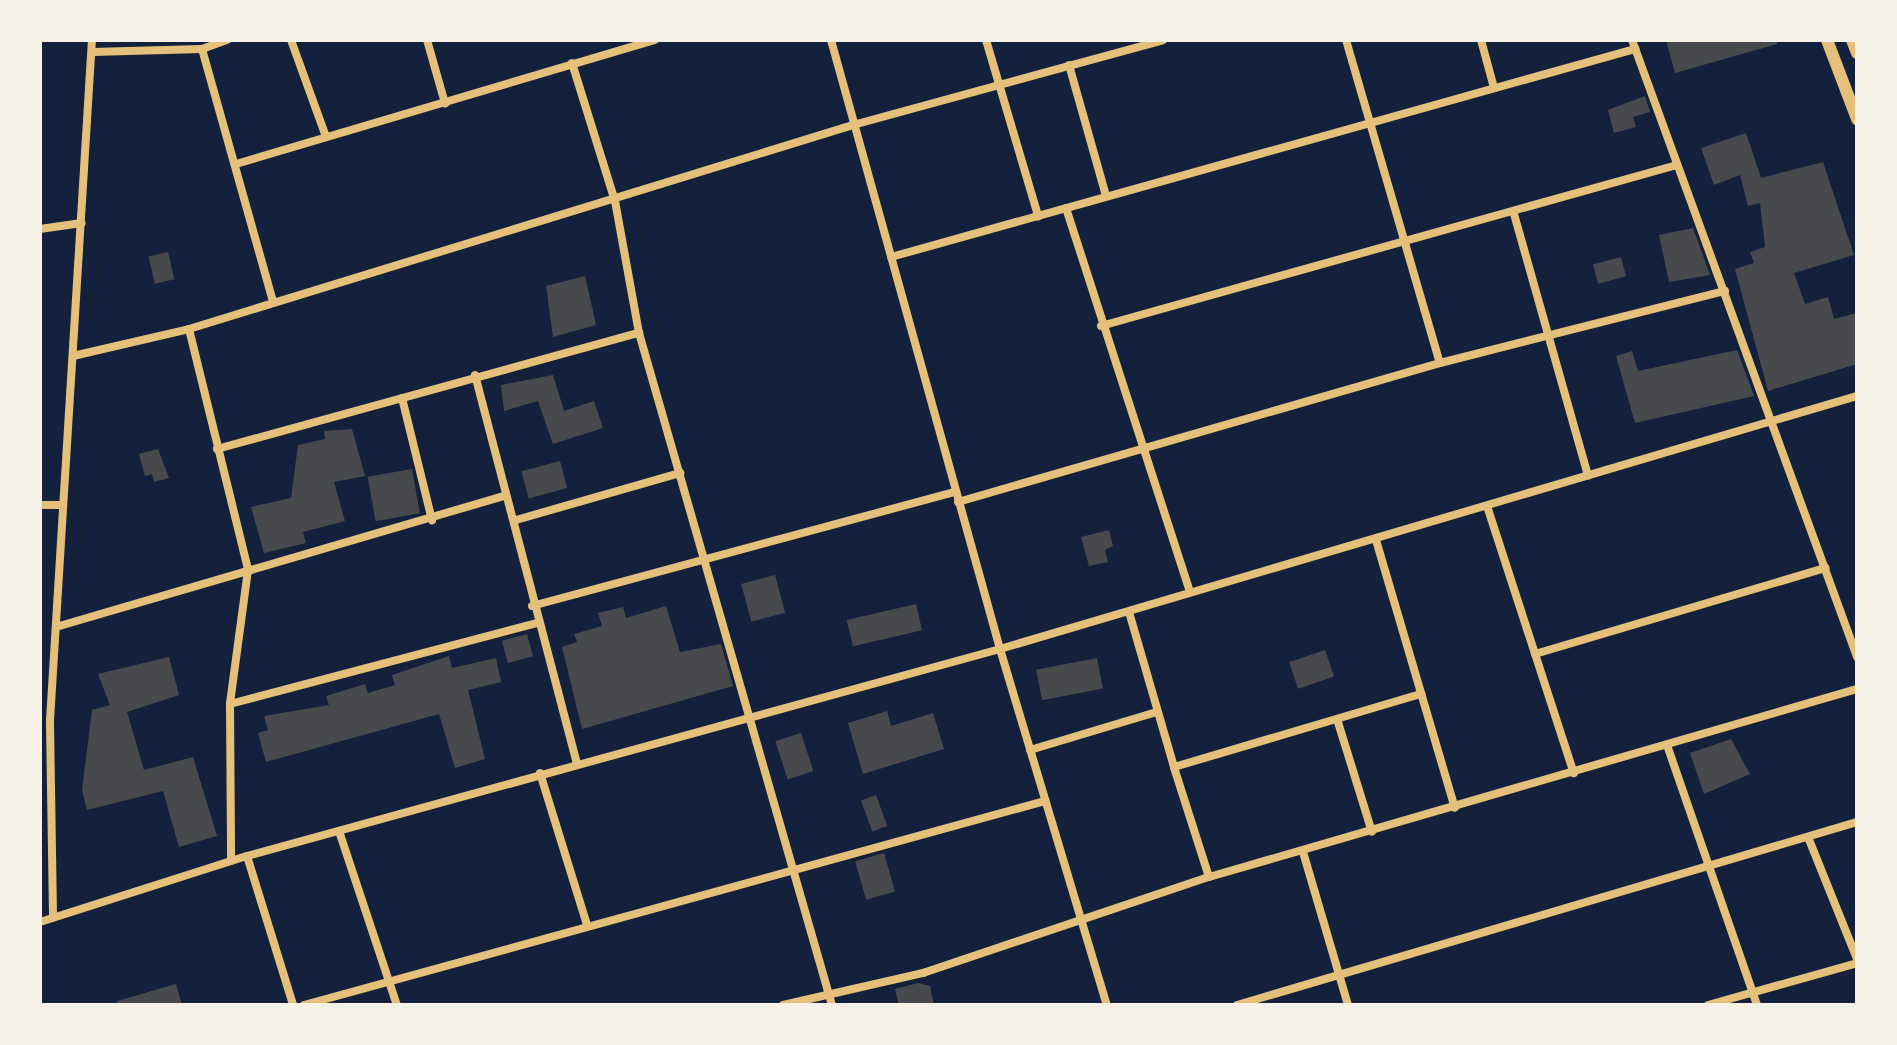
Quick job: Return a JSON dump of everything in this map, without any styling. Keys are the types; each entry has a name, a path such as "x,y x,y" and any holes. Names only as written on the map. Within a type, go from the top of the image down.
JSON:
{"main road":[{"path":"1827,40 1857,120"},
{"path":"1852,40 1857,53"}],"street":[{"path":"53,915 44,752 56,627 92,40"},
{"path":"92,52 202,49 227,40"},
{"path":"291,40 325,134"},
{"path":"427,40 446,103"},
{"path":"236,164 325,134 446,103 655,40"},
{"path":"832,40 852,125 1000,649 1107,1005"},
{"path":"986,40 1038,216"},
{"path":"73,356 189,329 852,125 1163,40"},
{"path":"1346,40 1440,364"},
{"path":"1480,40 1494,88"},
{"path":"891,257 1494,88 1633,44 1774,421 1857,657"},
{"path":"202,49 273,302"},
{"path":"572,64 614,201 640,333 832,1005"},
{"path":"1069,65 1106,196"},
{"path":"1101,326 1514,214 1677,165"},
{"path":"1066,208 1190,593"},
{"path":"1514,214 1588,476"},
{"path":"40,230 82,223"},
{"path":"532,606 1141,450 1440,364 1725,292"},
{"path":"189,329 248,570 230,704 232,861"},
{"path":"218,449 475,375 640,333"},
{"path":"475,375 505,496 516,520 532,606 577,763"},
{"path":"40,922 247,856 1130,612 1857,396"},
{"path":"402,398 432,520"},
{"path":"516,520 680,473"},
{"path":"56,627 505,496"},
{"path":"40,504 62,505"},
{"path":"1487,506 1574,772"},
{"path":"1376,540 1454,808"},
{"path":"1535,654 1826,568"},
{"path":"1130,612 1208,878"},
{"path":"230,704 537,623"},
{"path":"783,1005 923,972 1208,878 1857,690"},
{"path":"1174,767 1420,694"},
{"path":"1030,750 1158,712"},
{"path":"1337,719 1372,832"},
{"path":"1668,745 1757,1005"},
{"path":"540,773 587,924"},
{"path":"304,1005 1044,801"},
{"path":"1237,1005 1338,971 1857,822"},
{"path":"339,830 397,1005"},
{"path":"1708,1005 1857,961 1808,837"},
{"path":"1303,852 1348,1005"},
{"path":"247,856 294,1005"},
{"path":"40,881 51,878"}],"building":[{"path":"1666,40 1777,40 1777,44 1675,73"},
{"path":"1645,96 1650,112 1633,117 1636,127 1614,133 1608,110"},
{"path":"1746,133 1761,178 1823,162 1854,255 1794,273 1805,304 1828,297 1834,319 1857,313 1857,364 1768,391 1735,269 1754,263 1750,252 1765,247 1760,203 1748,206 1740,175 1714,185 1701,148"},
{"path":"1693,228 1710,275 1669,282 1659,235"},
{"path":"168,252 174,279 155,284 149,256"},
{"path":"1621,257 1626,276 1598,284 1593,265"},
{"path":"585,276 596,325 553,337 546,286"},
{"path":"1737,350 1754,396 1635,423 1616,356 1632,351 1638,371"},
{"path":"553,375 564,411 594,401 603,428 553,444 538,401 504,411 501,385"},
{"path":"352,429 365,476 334,482 345,521 303,532 306,543 264,553 251,507 291,498 298,445 325,439 324,431"},
{"path":"158,449 169,478 154,482 152,474 145,476 139,454"},
{"path":"560,461 567,488 529,498 521,471"},
{"path":"412,469 420,513 375,521 368,477"},
{"path":"1109,530 1113,546 1105,550 1108,562 1089,566 1081,537"},
{"path":"775,575 785,613 751,622 741,584"},
{"path":"916,604 922,630 853,646 847,620"},
{"path":"666,606 680,652 721,644 733,686 582,729 562,647 577,642 574,634 602,626 598,613 623,607 626,618"},
{"path":"527,634 533,656 508,663 502,641"},
{"path":"1325,650 1334,676 1298,689 1289,662"},
{"path":"449,656 452,668 496,658 501,682 468,690 485,759 455,768 439,714 266,762 258,733 268,730 264,716 329,705 326,696 365,684 368,693 395,685 392,675"},
{"path":"169,657 179,695 127,712 144,770 193,757 217,836 179,847 163,791 87,810 82,790 92,710 110,705 98,674"},
{"path":"1097,658 1103,688 1042,700 1036,670"},
{"path":"887,711 891,726 933,713 944,749 863,774 848,723"},
{"path":"801,733 813,771 788,779 775,741"},
{"path":"1731,739 1750,774 1704,794 1690,753"},
{"path":"876,795 887,826 872,831 861,800"},
{"path":"884,853 895,891 866,900 855,861"},
{"path":"918,983 930,986 934,1005 899,1005 895,989"},
{"path":"176,984 182,1005 117,1005 117,1001"}]}
